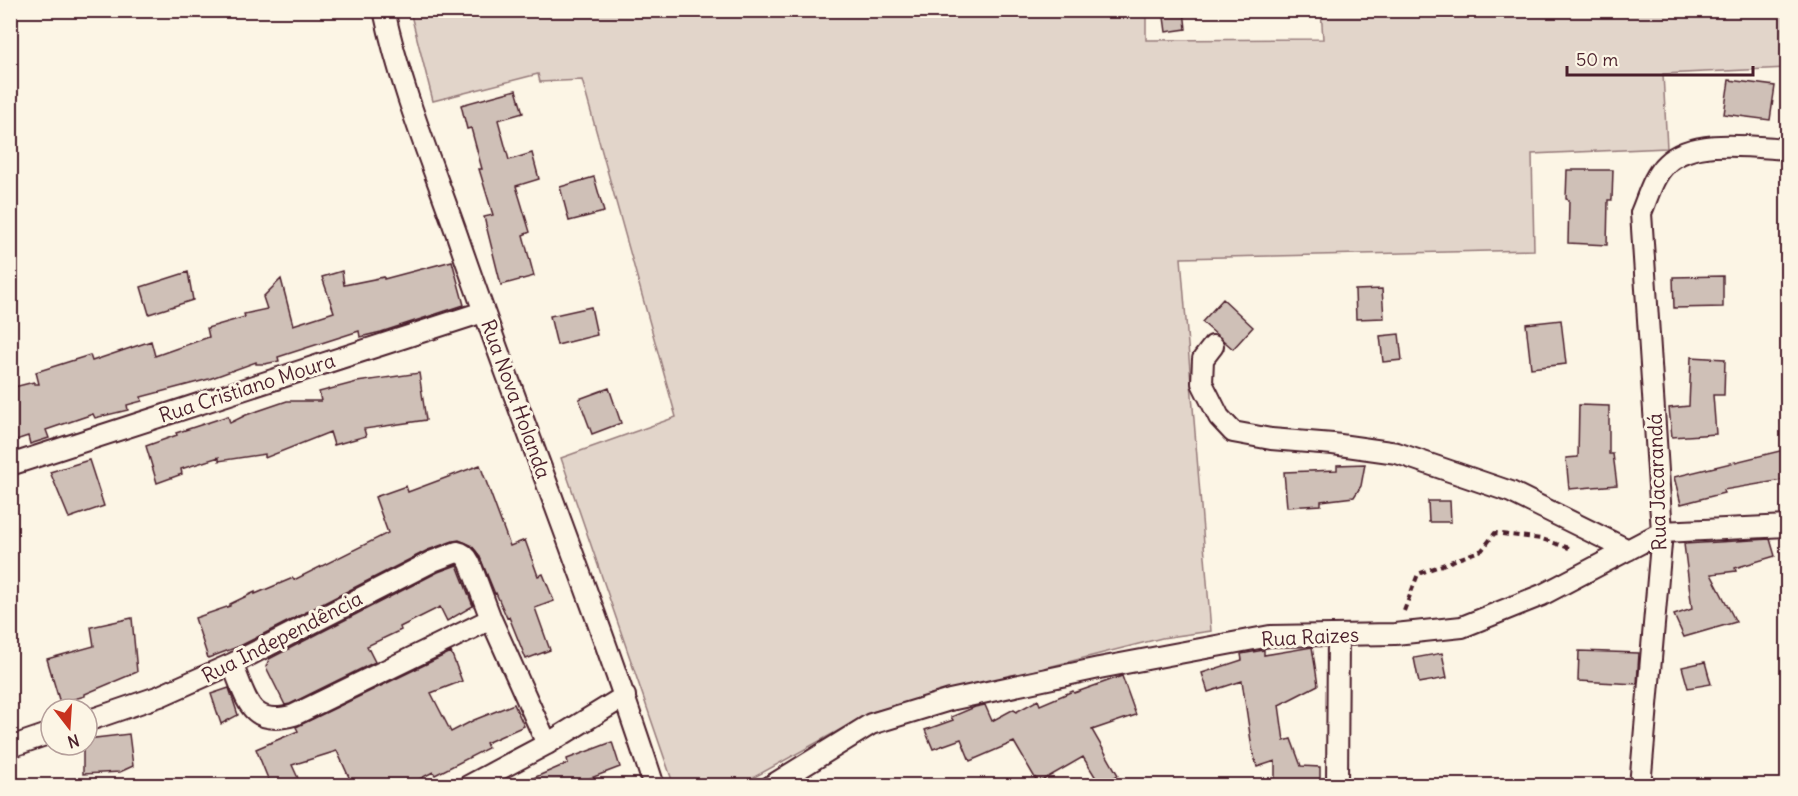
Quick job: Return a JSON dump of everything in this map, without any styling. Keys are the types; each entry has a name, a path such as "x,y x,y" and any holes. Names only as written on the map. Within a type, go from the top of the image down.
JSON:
{"street":[{"name":"Rua Nova Holanda","path":"384,10 404,83 483,312 625,696 654,786"},
{"name":"Rua Jacarandá","path":"1640,786 1662,532 1641,213 1653,183 1666,164 1679,154 1694,149 1735,145 1788,149"},
{"name":"Rua Cristiano Moura","path":"10,465 483,312"},
{"path":"1214,346 1203,358 1202,382 1219,417 1233,432 1271,439 1333,444 1397,453 1511,492 1628,550"},
{"name":"Rua Raizes","path":"771,786 871,724 950,700 1099,668 1270,636 1395,634 1462,627 1542,595 1662,532 1788,526"},
{"name":"Rua Independência","path":"99,717 160,696 232,664 433,561 457,552 462,552 467,556 491,619"},
{"path":"232,664 253,711 270,719 280,719 294,715 491,619 547,744"},
{"path":"1337,786 1338,635"},
{"path":"468,786 547,744 625,696"},
{"path":"10,747 39,737"}],"path":[{"path":"1395,634 1418,574 1482,550 1495,533 1542,539 1584,552 1591,558 1590,569"}],"shaded area":[{"path":"1146,10 1146,40 1323,39 1321,10 1787,10 1788,68 1663,74 1667,148 1532,154 1534,250 1181,258 1211,631 1162,638 872,712 740,785 674,786 561,458 676,417 582,80 540,82 538,74 433,101 410,11"}],"building":[{"path":"1163,10 1184,10 1186,29 1166,32"},
{"path":"1729,80 1775,86 1770,120 1724,114"},
{"path":"516,90 523,113 498,120 509,160 532,153 539,179 516,186 530,232 523,235 534,276 501,285 484,217 493,215 479,169 482,169 471,128 467,129 461,105"},
{"path":"1567,170 1613,170 1612,200 1608,200 1607,245 1568,243"},
{"path":"594,177 604,212 569,221 560,187"},
{"path":"452,261 464,305 381,332 360,337 359,331 278,357 279,361 265,364 256,364 256,362 209,379 141,397 142,401 127,405 128,410 95,418 93,414 46,430 49,438 30,444 28,436 10,442 10,388 34,382 34,384 39,384 36,372 90,355 92,361 151,341 155,356 209,337 207,328 245,317 244,314 267,309 263,297 281,279 293,325 334,312 322,277 342,271 344,285 384,277 384,279"},
{"path":"188,272 193,300 149,314 141,287"},
{"path":"1723,276 1723,307 1674,308 1673,277"},
{"path":"1382,289 1384,318 1356,319 1355,290"},
{"path":"1223,299 1253,327 1233,349 1202,322"},
{"path":"591,307 597,335 557,345 550,316"},
{"path":"1561,320 1566,364 1531,368 1526,324"},
{"path":"1399,334 1402,360 1383,362 1380,336"},
{"path":"1691,357 1725,359 1724,395 1713,395 1716,434 1672,437 1669,408 1689,406"},
{"path":"419,373 426,420 364,429 366,436 334,445 330,432 265,458 265,454 219,461 219,457 181,469 182,474 157,483 146,446 177,435 176,433 228,416 230,423 287,401 321,401 319,392 357,382"},
{"path":"609,388 621,423 592,434 579,399"},
{"path":"1579,405 1609,406 1609,454 1613,454 1617,485 1569,489 1566,458 1578,457"},
{"path":"1788,449 1788,479 1723,490 1724,493 1681,504 1674,477"},
{"path":"89,460 104,506 69,518 50,472"},
{"path":"1365,464 1361,486 1354,497 1321,501 1321,505 1287,507 1284,472 1337,470 1337,465"},
{"path":"480,465 510,546 525,540 538,576 543,574 554,601 535,608 550,650 526,659 509,617 507,618 495,594 479,555 471,545 459,540 428,550 240,646 208,658 195,618 230,606 255,592 255,594 293,578 294,580 388,533 375,497 406,486 408,492"},
{"path":"1428,501 1450,501 1451,522 1429,522"},
{"path":"1770,539 1775,556 1735,568 1736,571 1711,574 1736,622 1684,637 1674,615 1692,609 1684,544"},
{"path":"457,565 473,606 447,621 440,607 400,627 401,630 367,646 375,662 285,705 266,667 269,659 438,572"},
{"path":"132,618 137,672 85,694 85,696 58,697 47,659 94,646 91,627"},
{"path":"1312,647 1318,685 1279,705 1284,741 1291,739 1301,766 1320,767 1320,786 1275,786 1275,761 1257,767 1242,681 1208,692 1202,673 1242,660 1241,654 1264,650 1264,655"},
{"path":"1579,651 1639,653 1637,684 1578,681"},
{"path":"451,652 462,681 431,693 451,732 514,704 524,726 486,743 488,748 435,775 433,772 406,786 353,786 337,751 292,765 298,778 280,786 271,786 256,749 298,731 296,727"},
{"path":"1442,653 1447,678 1419,683 1414,658"},
{"path":"1705,662 1711,684 1688,688 1682,667"},
{"path":"1122,676 1136,715 1092,730 1118,775 1101,786 1083,757 1038,783 1014,742 970,761 961,739 933,749 925,730 953,720 951,717 975,707 985,705 992,721 1038,700 1040,705 1073,691 1074,693"},
{"path":"229,688 238,715 221,724 211,694"},
{"path":"129,734 133,766 120,772 83,774 83,757 99,757 99,738"},
{"path":"612,742 620,767 570,786 515,786 568,763 567,759"}]}
